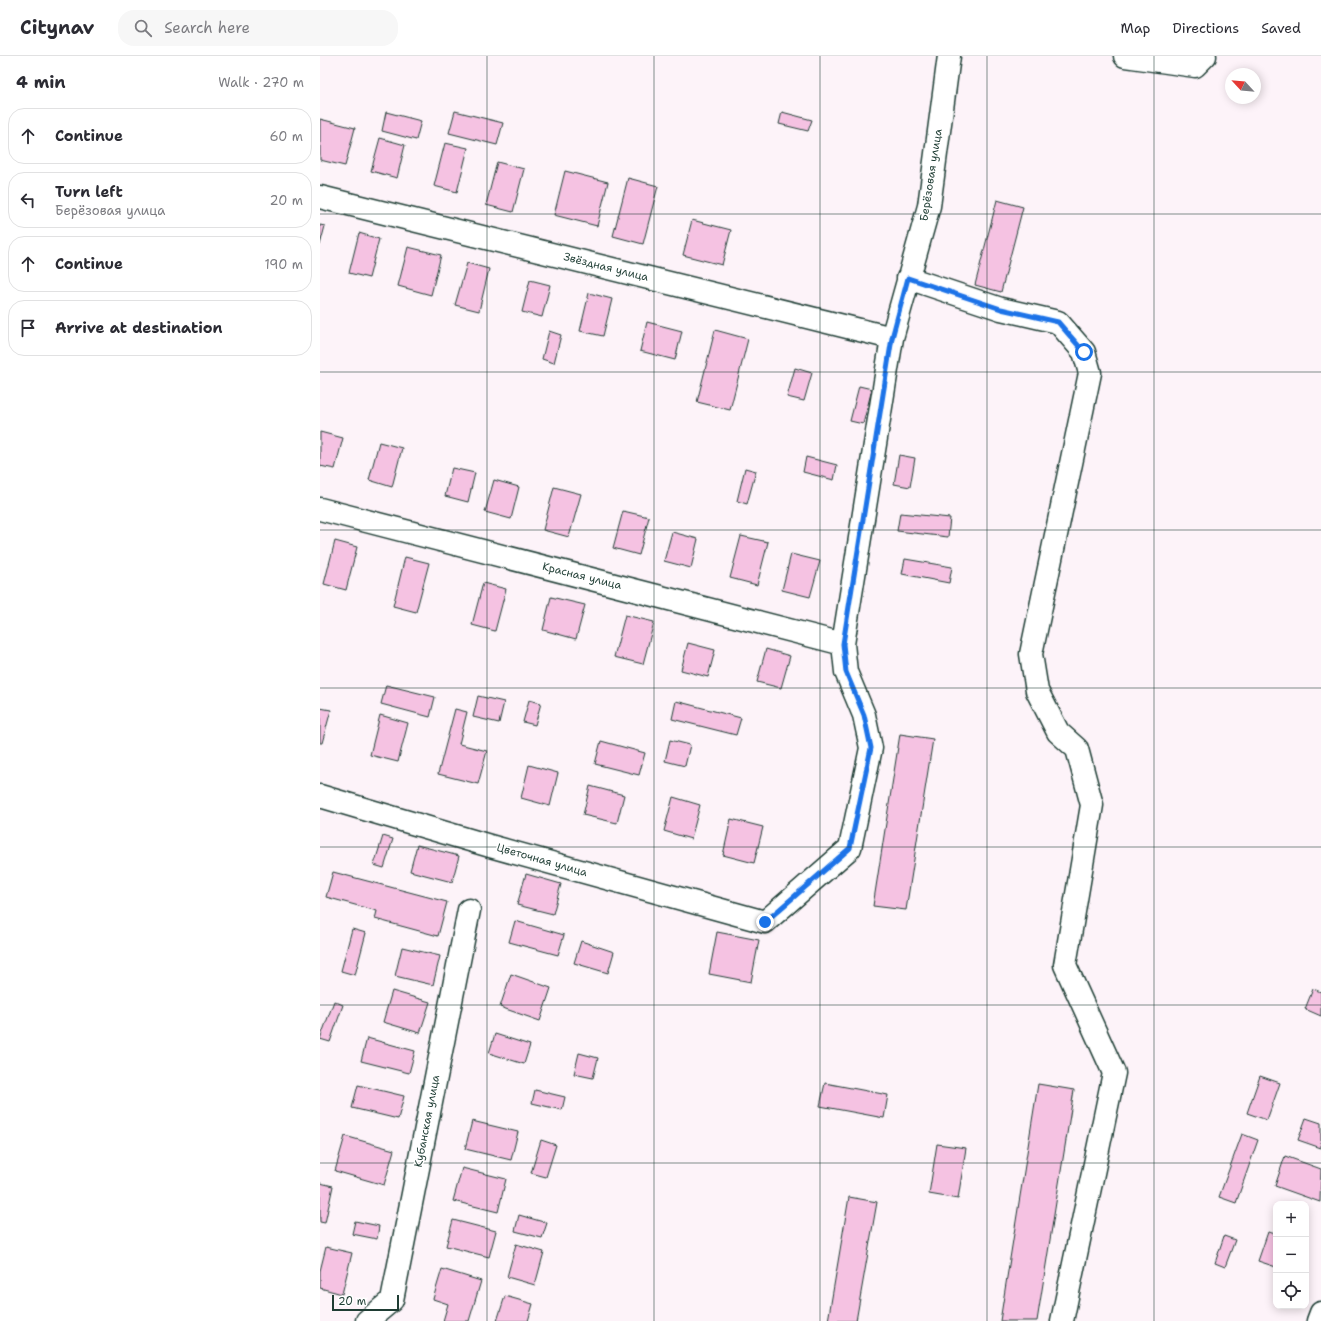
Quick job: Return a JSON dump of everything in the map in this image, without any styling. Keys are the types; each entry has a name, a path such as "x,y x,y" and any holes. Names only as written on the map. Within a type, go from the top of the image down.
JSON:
{"street":[{"name":"Берёзовая улица","path":"765,922 850,848 871,748 864,715 846,672 843,644 892,338 928,206 948,56"},
{"path":"1125,56 1196,66 1205,56"},
{"name":"Звёздная улица","path":"320,197 892,338"},
{"path":"908,278 1001,309 1058,322 1084,352 1090,373 1031,654 1037,691 1058,732 1077,749 1092,805 1065,965 1114,1073 1062,1321"},
{"name":"Красная улица","path":"320,509 843,644"},
{"name":"Цветочная улица","path":"320,796 497,848 765,922"},
{"name":"Кубанская улица","path":"367,1321 392,1300 469,910"},
{"path":"1318,1321 1321,1313"}],"building":[{"path":"455,111 503,123 497,145 449,133"},
{"path":"386,112 421,121 416,140 382,131"},
{"path":"782,112 812,120 808,131 779,124"},
{"path":"320,119 355,128 345,166 320,160"},
{"path":"380,138 405,145 397,178 371,171"},
{"path":"445,143 468,148 457,192 434,186"},
{"path":"497,162 524,169 513,212 486,205"},
{"path":"565,171 608,182 597,226 554,215"},
{"path":"628,178 658,186 643,244 613,236"},
{"path":"997,200 1023,207 1001,292 975,285"},
{"path":"692,220 731,230 722,265 683,255"},
{"path":"320,225 325,226 320,245"},
{"path":"359,233 379,239 369,278 349,273"},
{"path":"408,247 441,255 431,295 398,286"},
{"path":"467,263 489,269 479,311 455,305"},
{"path":"530,280 550,285 542,317 522,312"},
{"path":"589,293 612,299 603,336 580,331"},
{"path":"647,322 682,331 675,360 640,351"},
{"path":"715,330 748,339 730,410 697,402"},
{"path":"549,331 561,335 554,363 542,359"},
{"path":"795,368 812,373 804,401 787,397"},
{"path":"859,386 872,389 863,424 850,421"},
{"path":"320,432 343,438 335,469 320,466"},
{"path":"379,442 402,448 392,487 369,480"},
{"path":"899,455 915,458 910,487 894,484"},
{"path":"806,457 837,465 834,480 803,472"},
{"path":"452,468 475,473 468,502 445,496"},
{"path":"745,468 756,471 747,504 737,501"},
{"path":"494,480 519,487 511,519 485,512"},
{"path":"554,487 581,494 569,537 543,530"},
{"path":"623,511 649,517 639,555 613,548"},
{"path":"900,513 950,518 948,537 897,531"},
{"path":"672,532 698,539 691,568 664,561"},
{"path":"741,536 768,542 757,585 730,578"},
{"path":"335,541 357,547 346,590 324,584"},
{"path":"791,554 820,561 810,597 782,590"},
{"path":"405,557 429,563 416,612 393,606"},
{"path":"905,559 952,567 949,583 902,574"},
{"path":"483,583 506,589 495,631 472,625"},
{"path":"551,597 585,605 576,639 543,630"},
{"path":"625,615 654,622 643,664 614,657"},
{"path":"688,643 715,650 708,677 681,670"},
{"path":"766,649 790,656 781,688 757,682"},
{"path":"386,685 435,697 430,717 381,704"},
{"path":"478,696 504,702 499,723 473,717"},
{"path":"529,700 541,703 535,725 523,722"},
{"path":"676,701 741,718 736,735 672,719"},
{"path":"320,708 331,710 322,743 320,743"},
{"path":"455,709 467,712 459,744 487,751 478,784 438,774"},
{"path":"380,715 408,723 398,762 370,755"},
{"path":"900,734 933,739 906,910 873,906"},
{"path":"670,740 690,745 685,766 665,761"},
{"path":"601,741 645,753 639,775 595,764"},
{"path":"529,765 558,773 550,806 521,798"},
{"path":"590,786 624,795 617,823 583,815"},
{"path":"673,797 700,805 691,839 664,831"},
{"path":"731,819 763,827 754,863 723,855"},
{"path":"383,836 393,839 384,868 374,865"},
{"path":"417,845 459,856 452,882 410,871"},
{"path":"333,872 447,902 438,936 375,919 377,911 326,897"},
{"path":"526,874 561,884 553,914 517,905"},
{"path":"515,921 564,935 558,955 509,942"},
{"path":"352,929 366,933 355,975 341,971"},
{"path":"717,932 759,940 751,982 709,974"},
{"path":"581,941 614,952 608,973 574,963"},
{"path":"402,947 440,956 433,985 395,976"},
{"path":"511,974 551,988 540,1021 500,1007"},
{"path":"1313,989 1321,992 1321,1016 1305,1009"},
{"path":"392,991 430,1002 420,1033 383,1022"},
{"path":"334,1001 343,1005 330,1042 320,1039"},
{"path":"495,1034 530,1045 524,1064 489,1053"},
{"path":"367,1038 415,1051 409,1073 361,1061"},
{"path":"579,1053 598,1058 593,1078 574,1074"},
{"path":"1260,1076 1280,1083 1267,1120 1247,1113"},
{"path":"825,1083 888,1095 884,1118 820,1106"},
{"path":"1038,1084 1074,1090 1037,1321 1000,1321"},
{"path":"358,1085 404,1096 398,1119 352,1108"},
{"path":"535,1090 565,1097 562,1110 532,1103"},
{"path":"1306,1118 1321,1123 1321,1148 1298,1140"},
{"path":"472,1121 518,1132 511,1160 465,1149"},
{"path":"1242,1134 1258,1140 1236,1203 1219,1197"},
{"path":"345,1136 394,1150 384,1185 335,1171"},
{"path":"541,1140 556,1145 546,1177 531,1173"},
{"path":"937,1144 966,1148 958,1199 929,1194"},
{"path":"1285,1156 1321,1169 1320,1202 1275,1186"},
{"path":"462,1168 506,1179 498,1212 453,1201"},
{"path":"320,1183 333,1186 325,1223 320,1222"},
{"path":"849,1197 877,1202 856,1321 828,1321"},
{"path":"519,1215 547,1223 542,1238 515,1231"},
{"path":"453,1220 496,1231 489,1257 446,1246"},
{"path":"355,1221 379,1226 377,1239 352,1234"},
{"path":"1268,1232 1273,1233 1273,1266 1258,1261"},
{"path":"1224,1236 1235,1240 1225,1267 1215,1263"},
{"path":"516,1244 544,1252 535,1285 507,1277"},
{"path":"326,1247 352,1253 342,1294 320,1288 320,1271"},
{"path":"442,1269 481,1281 469,1321 443,1321 448,1304 433,1299"},
{"path":"505,1296 533,1304 528,1321 497,1321"}],"route":[{"path":"765,922 850,848 871,748 864,715 846,672 843,644 892,338 908,278 1001,309 1058,322 1084,352"}]}
